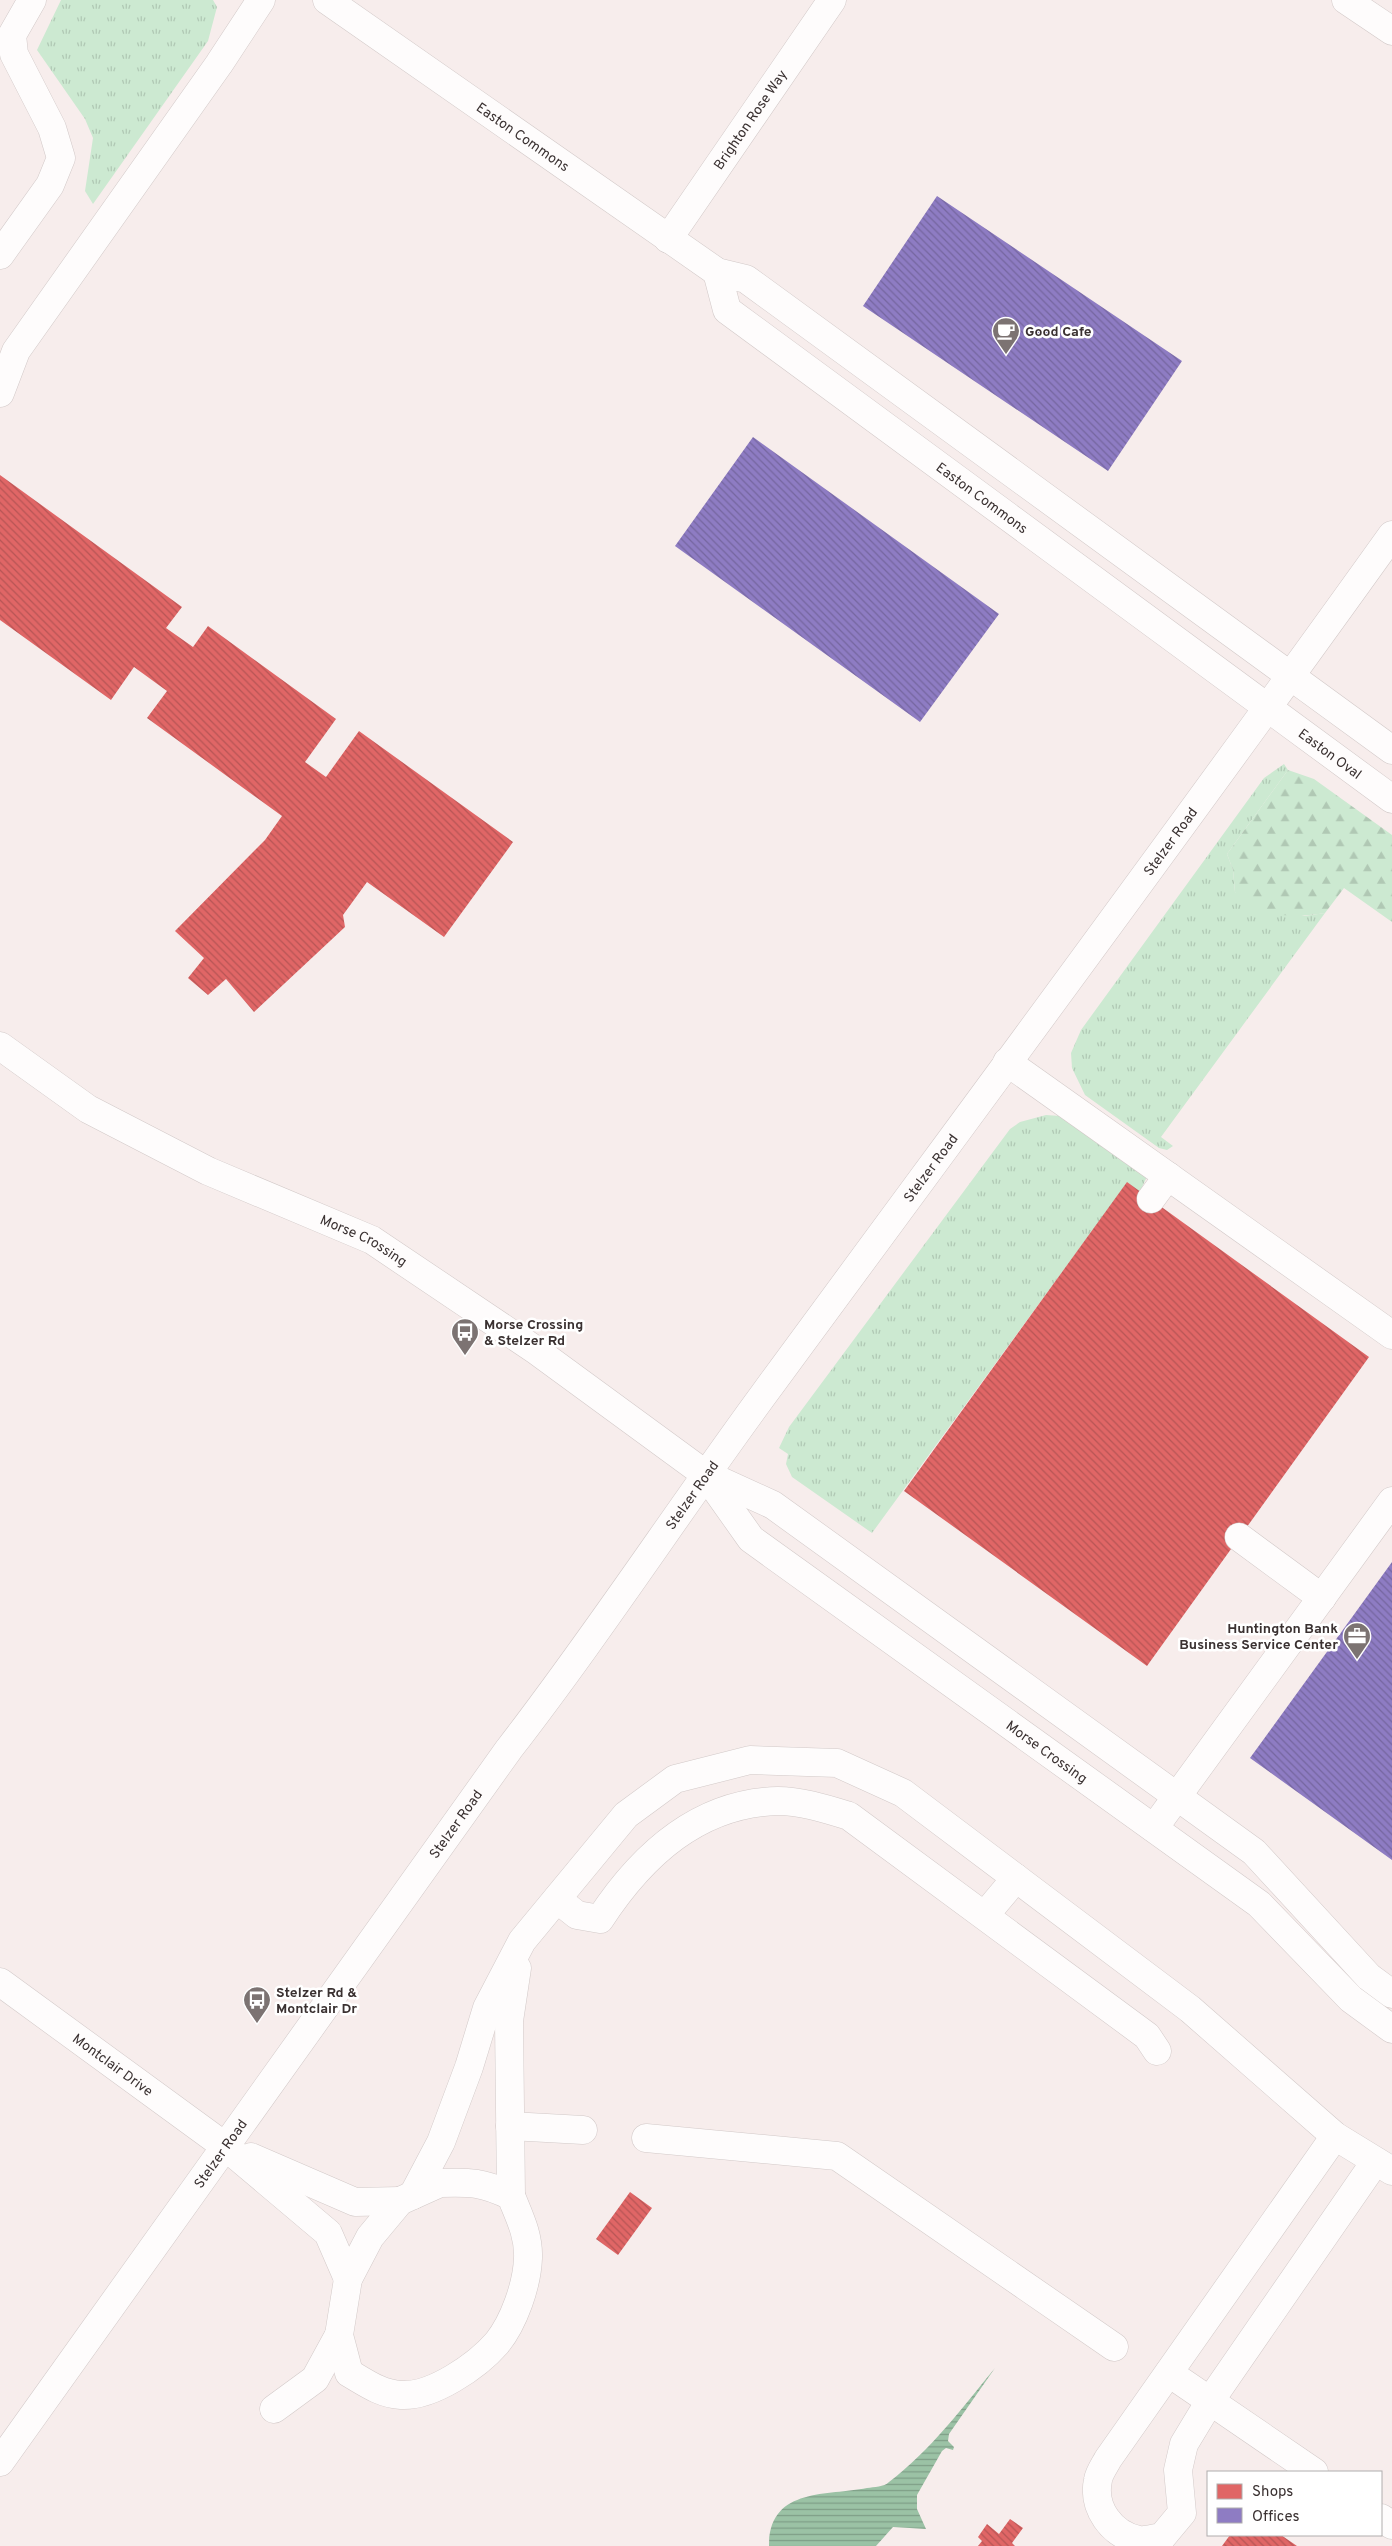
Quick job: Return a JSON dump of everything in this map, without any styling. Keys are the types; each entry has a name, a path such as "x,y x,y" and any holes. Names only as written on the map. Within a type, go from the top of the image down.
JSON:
{"main road":[{"path":"0,255 50,185 61,158 52,128 14,54 12,35 32,0"},
{"path":"0,393 16,351 219,64 261,0"},
{"name":"Easton Commons","path":"328,0 668,239 718,272 746,279 1291,675"},
{"name":"Brighton Rose Way","path":"668,239 832,0"},
{"path":"1346,0 1392,31"},
{"name":"Easton Commons","path":"718,272 727,310 1268,709"},
{"name":"Stelzer Road","path":"0,2462 509,1749 547,1701 705,1474 1268,709 1392,535"},
{"path":"1291,675 1392,750"},
{"name":"Easton Oval","path":"1268,709 1392,799"},
{"name":"Morse Crossing","path":"0,1046 88,1109 208,1171 372,1240 537,1351 705,1474 773,1505 1254,1852 1368,1977 1392,1994"},
{"path":"1007,1062 1392,1335"},
{"path":"1151,1200 1168,1176"},
{"name":"Morse Crossing","path":"705,1474 751,1539 1259,1904 1351,1999 1392,2029"},
{"path":"1154,1828 1392,1501"},
{"path":"1239,1538 1322,1598"},
{"path":"274,2409 315,2379 338,2335 348,2279 370,2237 407,2198 441,2142 469,2067 488,2008 522,1941 626,1815 675,1779 750,1760 837,1763 903,1793 1190,2009 1335,2136 1384,2166 1210,2401 1184,2444 1178,2470 1182,2513 1162,2537 1141,2540 1122,2535 1107,2521 1098,2504 1098,2479 1108,2459 1335,2136"},
{"path":"556,1899 577,1915 600,1919 613,1900 667,1841 701,1819 739,1805 779,1801 821,1807 849,1816 1147,2036 1157,2051"},
{"path":"985,1915 1016,1878"},
{"path":"338,2335 349,2373 381,2392 403,2396 430,2390 453,2378 475,2363 497,2343 514,2313 524,2282 528,2258 526,2231 511,2196 508,2021 522,1941"},
{"name":"Montclair Drive","path":"0,1982 226,2147"},
{"path":"510,2126 583,2130"},
{"path":"646,2138 837,2156 1114,2347"},
{"path":"226,2147 355,2202 407,2198 440,2183 470,2182 489,2185 511,2196"},
{"path":"226,2147 328,2233 348,2279"},
{"path":"1169,2373 1313,2471"}],"green space":[{"path":"61,0 213,0 217,7 208,41 93,204 85,191 93,138 85,119 37,50"},
{"path":"1284,764 1288,770 1227,854 1233,870 1235,892 1304,916 1325,913 1161,1137 1173,1146 1167,1150 1159,1148 1085,1095 1072,1068 1071,1053 1081,1030 1264,778"},
{"path":"1288,770 1314,779 1392,835 1392,922 1344,888 1325,913 1299,916 1277,914 1256,907 1235,892 1233,870 1227,854"},
{"path":"1046,1115 1060,1116 1147,1176 1140,1192 1127,1183 872,1533 792,1477 786,1464 788,1454 779,1448 789,1427 1010,1129 1020,1122"}],"shaded area":[{"path":"995,2368 949,2434 948,2441 954,2447 953,2450 946,2448 942,2451 917,2495 917,2509 926,2529 893,2527 876,2546 769,2546 772,2527 779,2513 789,2504 818,2494 887,2484 919,2456"}],"building: Shops":[{"path":"0,475 182,607 166,628 193,647 208,626 336,719 305,762 326,777 359,731 513,842 444,937 367,882 343,915 345,927 254,1012 226,979 208,995 188,978 204,958 175,931 265,840 282,816 147,718 167,691 134,667 111,700 0,620"},
{"path":"1127,1182 1369,1357 1147,1666 904,1491"},
{"path":"630,2192 652,2208 618,2255 596,2239"},
{"path":"1010,2519 1023,2528 1012,2543 1015,2546 978,2546 982,2541 978,2537 987,2524 999,2534"},
{"path":"1229,2536 1282,2536 1297,2546 1222,2546"}],"building: Offices":[{"path":"937,196 1182,361 1108,471 863,306"},
{"path":"753,437 999,614 920,722 675,546"},
{"name":"Huntington Bank Business Service Center","path":"1392,1562 1392,1860 1250,1758"}],"place":[{"name":"Good Cafe","path":"1006,355"},
{"name":"Morse Crossing & Stelzer Rd","path":"465,1356"},
{"name":"Huntington Bank Business Service Center","path":"1357,1660"},
{"name":"Stelzer Rd & Montclair Dr","path":"257,2024"}]}
